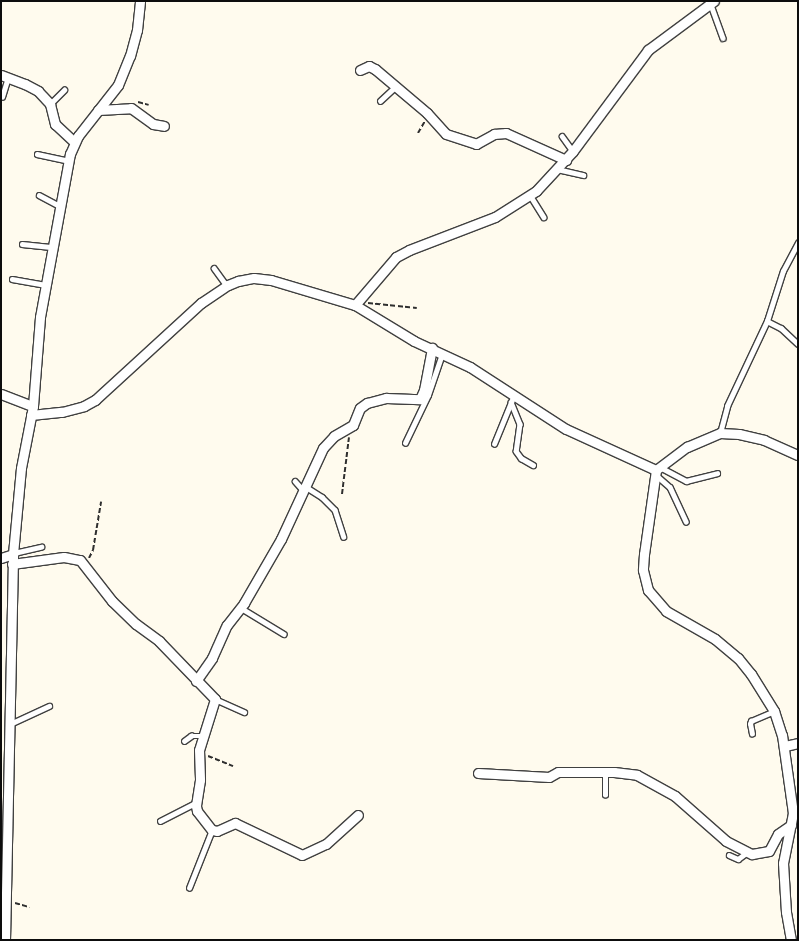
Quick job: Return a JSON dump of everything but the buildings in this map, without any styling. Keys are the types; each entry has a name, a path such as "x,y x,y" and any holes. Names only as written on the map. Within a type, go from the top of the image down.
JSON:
{"street":[{"path":"5,940 8,901 6,746 10,724 12,554 21,468 32,410 40,317 60,206 74,142 118,85 130,56 140,1"},
{"path":"357,303 396,257 409,250 496,217 530,196 566,160 648,50 713,3"},
{"path":"360,70 372,67 429,115 446,134 469,142 481,143 494,134 506,133 566,160"},
{"path":"5,76 38,92 50,104 55,124 74,142"},
{"path":"98,110 131,108 153,124 164,126"},
{"path":"1,394 32,410 62,412 84,406 95,400 201,303 227,286 254,278 271,280 357,303 414,341 470,367 512,399 566,429 657,471"},
{"path":"196,681 212,658 227,625 241,608 281,539 323,448 334,436 353,425 360,408 367,403 386,398 420,399 424,390 432,348"},
{"path":"791,940 786,912 783,863 795,794 785,746 774,711 751,674 738,658 715,639 666,611 648,590 643,570 657,471 687,447 720,433 739,434 764,440 798,455"},
{"path":"1,558 12,554"},
{"path":"12,564 64,557 80,560 112,601 136,624 159,641 214,699 210,717 202,736 199,753 200,780 196,802 196,811 212,830 217,831 235,823 302,855 326,844 358,815"},
{"path":"785,746 798,742"},
{"path":"478,773 549,777 558,772 605,772 637,775 666,790 691,808 726,841 746,853 766,853 778,834 791,825"}],"lane":[{"path":"713,3 723,38"},
{"path":"2,97 5,76"},
{"path":"380,101 396,86"},
{"path":"50,104 64,90"},
{"path":"562,136 573,151"},
{"path":"37,154 69,161"},
{"path":"557,169 583,175"},
{"path":"39,195 60,206"},
{"path":"530,196 544,217"},
{"path":"720,433 727,406 767,320 783,271 798,243"},
{"path":"22,244 53,247"},
{"path":"214,268 227,286"},
{"path":"12,279 45,285"},
{"path":"767,320 781,328 798,344"},
{"path":"405,443 428,395 443,353"},
{"path":"494,444 512,399"},
{"path":"512,399 520,424 516,450 521,458 533,465"},
{"path":"657,471 686,481 718,473"},
{"path":"657,471 670,486 686,522"},
{"path":"295,481 305,489 322,497 335,510 344,537"},
{"path":"12,554 41,547"},
{"path":"241,608 284,634"},
{"path":"214,699 244,712"},
{"path":"10,724 49,706"},
{"path":"752,734 750,724 752,721 774,711"},
{"path":"184,741 191,736 202,736"},
{"path":"605,772 605,795"},
{"path":"160,821 196,802"},
{"path":"189,888 212,830"},
{"path":"729,855 738,860 746,853"}],"path":[{"path":"418,132 429,115"},
{"path":"357,303 417,308"},
{"path":"342,494 349,438 352,433"},
{"path":"84,564 93,550 101,502"},
{"path":"199,753 233,766"},
{"path":"8,901 29,908"}]}
